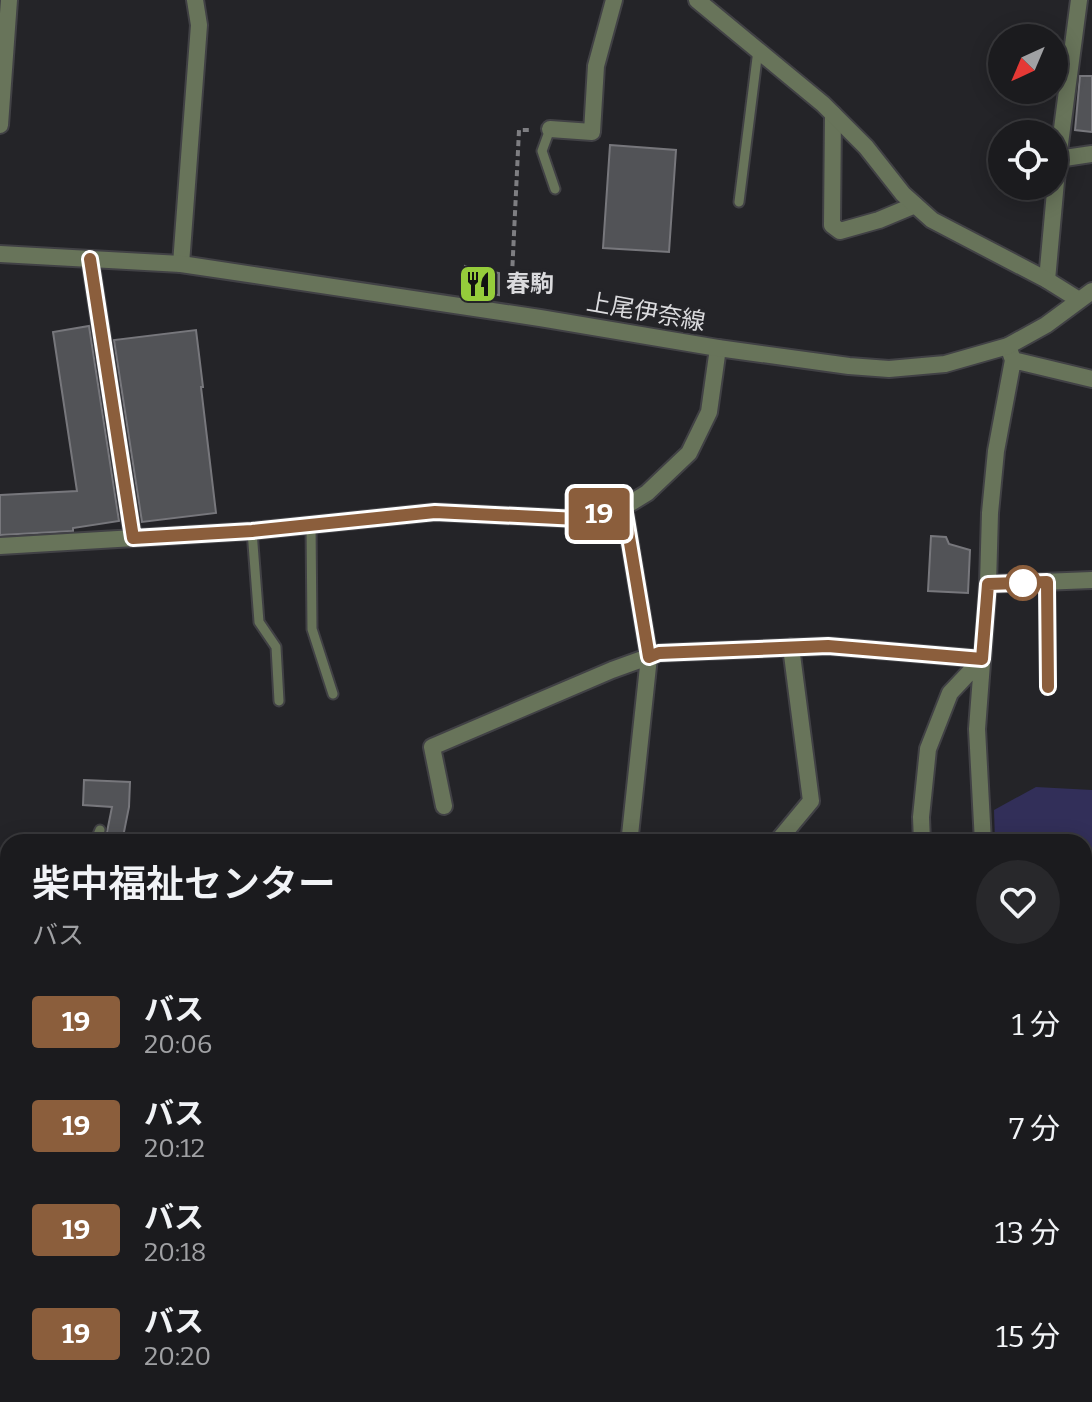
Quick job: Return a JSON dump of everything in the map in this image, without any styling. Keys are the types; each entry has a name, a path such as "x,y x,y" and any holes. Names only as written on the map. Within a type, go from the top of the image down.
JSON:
{"street":[{"path":"0,125 9,0"},
{"path":"181,264 199,25 195,0"},
{"path":"550,129 592,132 596,66 614,0"},
{"path":"697,0 833,114 866,147 903,194 932,220 1047,280 1086,295"},
{"path":"1063,120 1079,0"},
{"path":"833,114 832,225 840,231 915,205"},
{"path":"1068,158 1092,154"},
{"path":"1047,280 1054,200"},
{"name":"上尾伊奈線","path":"0,254 181,264 718,348 889,369 1010,353 1086,295"},
{"path":"90,259 133,538"},
{"path":"0,546 252,531 435,512 578,519 624,507 647,493 689,453 709,412 718,348"},
{"path":"983,834 977,729 990,513 1010,353 1092,379"},
{"path":"624,507 649,657 630,834"},
{"path":"988,584 1092,580"},
{"path":"444,806 432,747 659,653 828,646 982,659"},
{"path":"784,834 811,801 791,647"},
{"path":"922,834 928,749 950,693 982,659"}],"lane":[{"path":"739,202 758,50"},
{"path":"550,129 542,151 555,189"},
{"path":"311,525 312,629 333,694"},
{"path":"252,531 259,622 276,647 279,701"},
{"path":"1047,582 1048,687"},
{"path":"98,834 100,830"}],"path":[{"path":"510,314 519,130 550,129"}],"shaded area":[{"path":"1036,787 1092,790 1092,834 995,834 994,810"}],"building":[{"path":"1080,76 1092,76 1092,132 1075,130"},
{"path":"610,145 676,150 669,252 603,248"},
{"path":"465,266 499,273 499,295 461,290"},
{"path":"89,326 119,521 73,528 73,531 0,535 0,495 77,491 53,332"},
{"path":"196,330 216,513 142,522 114,340"},
{"path":"931,536 946,537 949,544 970,550 968,593 928,591"},
{"path":"84,780 130,782 124,834 107,834 112,807 83,805"}],"bus line":[{"name":"19","path":"90,259 133,538 252,531 435,512 578,519 624,507 649,657 659,653 828,646 982,659 988,584 1047,582 1048,687"}],"place":[{"name":"春駒","path":"478,284"}]}
